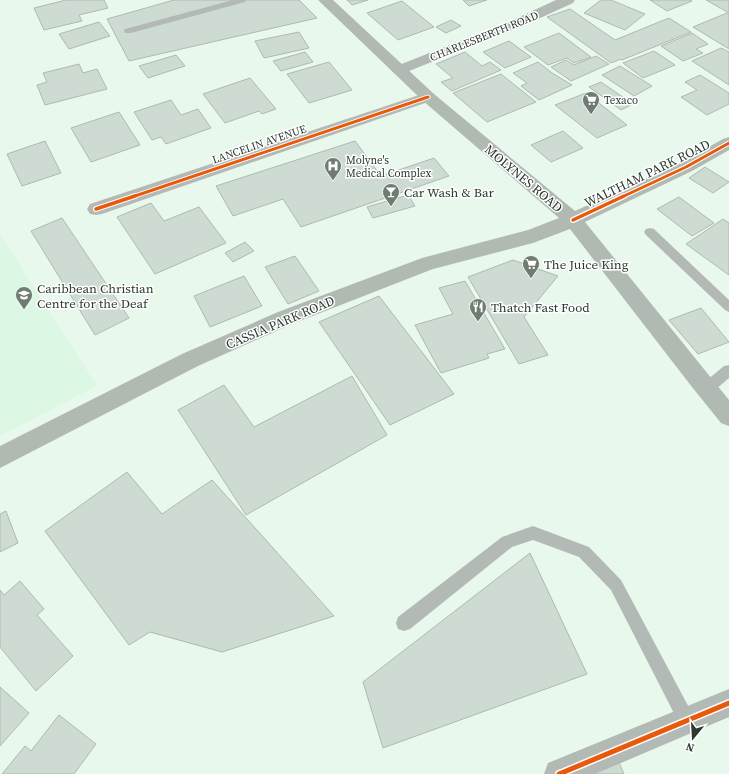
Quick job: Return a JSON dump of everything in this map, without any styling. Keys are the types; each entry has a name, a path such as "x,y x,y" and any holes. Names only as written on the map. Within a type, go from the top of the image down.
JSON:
{"main road":[{"name":"MOLYNES ROAD","path":"325,0 428,97 573,220 729,416"},
{"name":"WALTHAM PARK ROAD","path":"573,220 686,167 729,143"},
{"name":"CASSIA PARK ROAD","path":"0,458 190,360 285,318 429,263 533,236 573,220"}],"street":[{"name":"CHARLESBERTH ROAD","path":"399,70 520,22 568,0"},
{"name":"LANCELIN AVENUE","path":"96,209 428,97"},
{"path":"559,774 729,703"}],"lane":[{"path":"128,31 242,0"},
{"path":"650,232 729,307"},
{"path":"706,389 729,370"},
{"path":"404,623 507,542 533,532 584,552 616,586 688,721"}],"shaded area":[{"name":"Caribbean Christian Centre for the Deaf","path":"0,234 97,386 0,436"}],"building":[{"path":"66,0 104,0 108,8 79,15 82,21 44,30 34,8"},
{"path":"174,0 299,0 317,18 129,61 107,19"},
{"path":"347,0 368,0 352,5"},
{"path":"463,0 487,0 469,6"},
{"path":"601,0 611,0 645,14 625,30 584,13"},
{"path":"650,0 691,0 692,1 667,11"},
{"path":"706,0 729,0 729,13"},
{"path":"402,1 434,27 398,40 367,13"},
{"path":"570,9 615,40 669,18 691,32 611,63 547,17"},
{"path":"727,13 729,14 729,49 693,27"},
{"path":"451,20 461,26 446,33 436,27"},
{"path":"99,22 110,36 69,49 59,34"},
{"path":"299,32 309,48 264,58 255,41"},
{"path":"559,33 591,57 574,63 567,58 548,65 524,47"},
{"path":"692,33 708,44 696,49 703,53 683,61 661,46"},
{"path":"509,41 531,57 505,68 483,52"},
{"path":"721,48 729,52 729,85 692,61"},
{"path":"654,51 675,65 643,78 623,63"},
{"path":"305,52 313,62 281,71 273,61"},
{"path":"465,52 482,66 490,62 501,70 452,91 441,82 453,78 436,64"},
{"path":"176,55 185,66 148,78 139,66"},
{"path":"596,56 609,64 571,81 551,67 566,60 574,65"},
{"path":"329,62 352,90 309,103 287,74"},
{"path":"538,62 552,73 572,85 539,100 521,86 527,83 513,73"},
{"path":"79,64 83,73 97,69 107,89 45,105 37,85 47,82 43,73"},
{"path":"620,66 652,86 634,96 602,75"},
{"path":"501,74 536,102 487,122 453,93"},
{"path":"700,75 729,93 729,104 707,115 681,97 697,90 685,82"},
{"path":"250,78 276,109 262,114 259,111 225,123 203,94"},
{"path":"601,82 633,104 621,110 589,87"},
{"name":"Texaco","path":"586,93 627,125 597,138 555,105"},
{"path":"171,100 181,115 198,109 211,128 166,144 161,137 152,140 134,112"},
{"path":"119,112 140,145 91,162 71,128"},
{"path":"563,131 583,148 551,162 531,145"},
{"path":"45,141 61,173 22,186 7,154"},
{"name":"Molyne's Medical Complex","path":"355,141 381,176 434,158 449,176 301,227 283,199 233,216 216,186"},
{"path":"705,167 729,182 713,193 689,178"},
{"name":"Car Wash & Bar","path":"408,195 415,206 373,218 367,207"},
{"path":"679,197 714,223 692,236 657,209"},
{"path":"151,203 164,221 199,207 226,243 155,274 117,217"},
{"path":"62,218 129,318 95,335 31,231"},
{"path":"723,219 729,223 729,275 686,244"},
{"path":"245,242 254,251 233,262 225,253"},
{"path":"295,256 319,291 288,304 265,267"},
{"path":"513,260 558,276 524,317 548,355 519,364 468,277"},
{"path":"244,276 262,306 210,327 194,296"},
{"path":"465,281 505,349 487,354 489,358 441,373 415,325 453,314 439,288"},
{"path":"379,296 454,394 390,425 319,322"},
{"path":"701,308 729,342 698,354 669,320"},
{"path":"352,376 387,435 246,515 178,410 224,385 254,427"},
{"path":"127,472 162,514 212,480 334,616 222,652 150,632 129,645 45,531"},
{"path":"6,511 18,543 0,552 0,514"},
{"path":"530,553 587,674 383,748 363,682"},
{"path":"20,581 44,609 37,615 73,656 36,691 0,647 0,590 4,595"},
{"path":"0,687 29,713 0,746"},
{"path":"59,715 96,744 74,774 2,774 25,746 31,751"},
{"path":"617,758 624,774 574,774"}],"cycle path":[{"path":"96,209 428,97"},
{"path":"573,220 686,167 729,143"},
{"path":"559,774 729,703"}],"place":[{"name":"Texaco","path":"591,115"},
{"name":"Molyne's Medical Complex","path":"333,181"},
{"name":"Car Wash & Bar","path":"391,207"},
{"name":"The Juice King","path":"531,279"},
{"name":"Caribbean Christian Centre for the Deaf","path":"24,310"},
{"name":"Thatch Fast Food","path":"478,322"}]}
